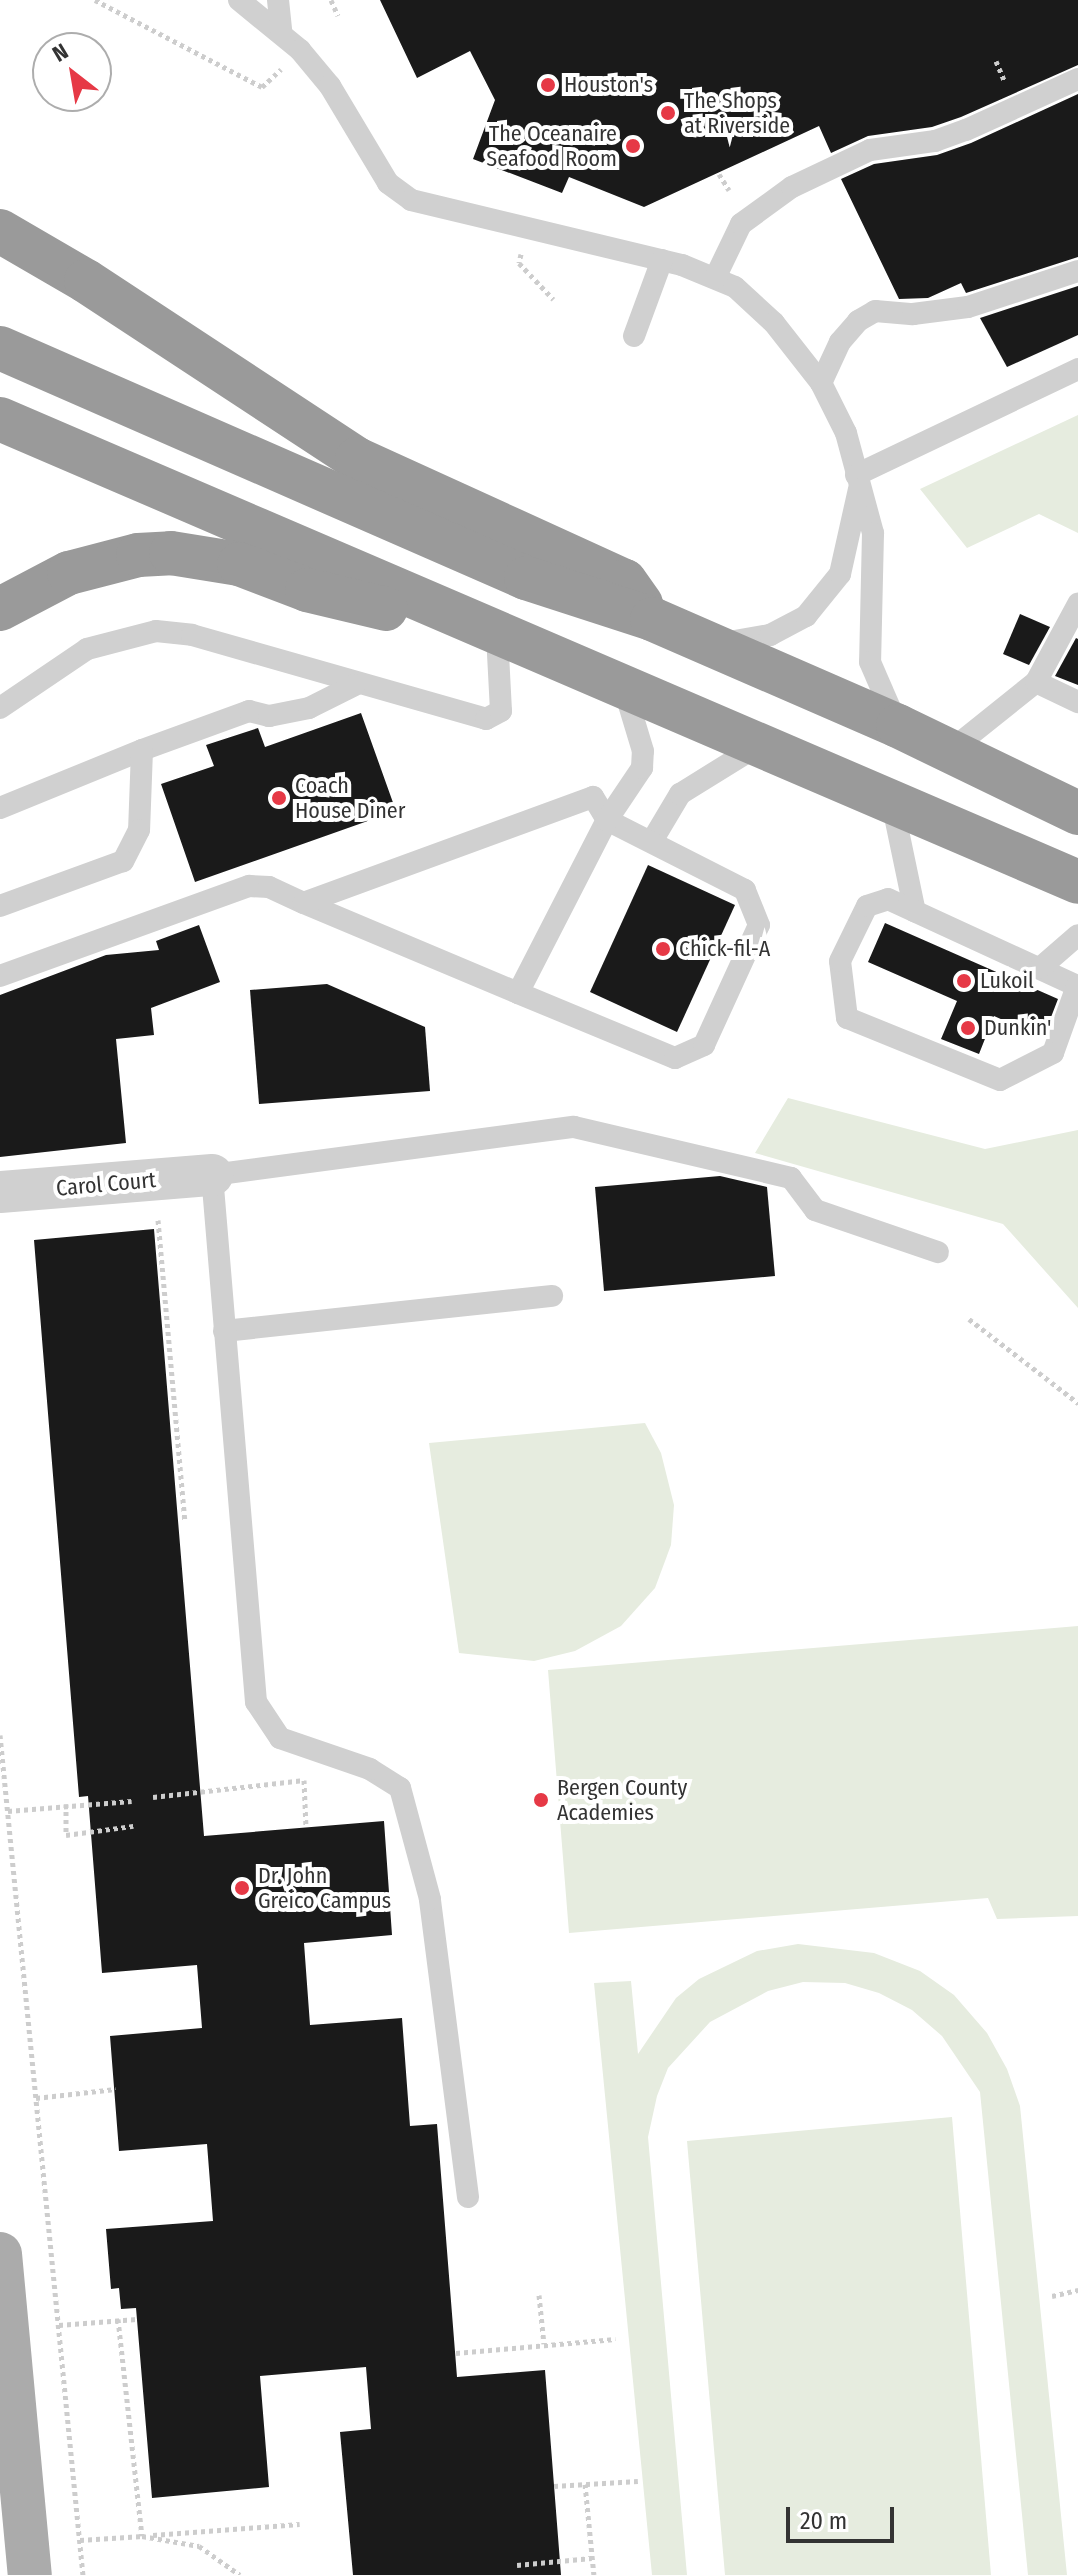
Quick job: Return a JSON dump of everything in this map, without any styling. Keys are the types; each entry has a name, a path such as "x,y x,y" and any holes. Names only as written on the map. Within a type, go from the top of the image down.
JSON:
{"highway":[{"path":"0,231 86,281 357,459 625,581 652,619"},
{"path":"0,348 526,578 652,619 951,750 1078,813"},
{"path":"0,419 1078,882"},
{"path":"0,609 69,573 103,562 138,555 202,555 307,590 497,635"}],"main road":[{"path":"0,2254 30,2575"}],"street":[{"name":"Carol Court","path":"0,1192 212,1175"}],"lane":[{"path":"239,0 281,31 300,50 330,86 388,183 411,200 662,260 735,287 774,323 821,383 846,433 873,533 870,662 898,726"},
{"path":"278,0 281,31"},
{"path":"715,278 741,224 792,187 870,150 935,141 966,130 1078,79"},
{"path":"634,336 662,260"},
{"path":"821,383 840,342 858,321 875,311 913,314 968,307 1078,271"},
{"path":"857,481 1078,369"},
{"path":"711,645 770,635 806,616 840,574 857,481"},
{"path":"951,750 1036,682 1078,604"},
{"path":"0,708 96,645 156,631 192,635 355,685 486,719 501,711 497,635"},
{"path":"1036,682 1078,702"},
{"path":"0,808 142,750 249,711 269,716 309,708 355,685"},
{"path":"518,993 607,820 642,768 643,751 623,687"},
{"path":"652,841 680,794 759,745"},
{"path":"0,906 123,861 139,830 142,750"},
{"path":"0,976 249,886 269,887 304,903 675,1058 704,1045 759,925 745,890 607,820 593,797 304,903"},
{"path":"892,802 915,912"},
{"path":"888,899 915,912 1077,986 1053,1053 1000,1080 847,1018 840,961 867,906 888,899"},
{"path":"1040,968 1078,935"},
{"path":"468,2197 430,1899 400,1788 370,1769 280,1738 256,1702 212,1175 574,1127 791,1178 815,1210 938,1252"},
{"path":"224,1331 552,1296"}],"path":[{"path":"95,0 262,87 300,50"},
{"path":"331,0 338,16"},
{"path":"719,174 729,190"},
{"path":"158,1220 185,1521"},
{"path":"969,1319 1078,1403"},
{"path":"0,1735 83,2575"},
{"path":"153,1797 304,1780 306,1827"},
{"path":"8,1811 132,1801"},
{"path":"66,1804 66,1835 133,1826"},
{"path":"36,2098 115,2089"},
{"path":"1052,2296 1078,2290"},
{"path":"539,2295 544,2344"},
{"path":"118,2319 142,2536"},
{"path":"59,2325 137,2319"},
{"path":"456,2353 615,2339"},
{"path":"554,2486 638,2481"},
{"path":"585,2484 594,2575"},
{"path":"80,2540 300,2524"},
{"path":"142,2536 199,2546 240,2575"},
{"path":"517,2565 592,2558"}],"shaded area":[{"path":"1078,415 1078,533 1039,514 967,548 920,489"},
{"path":"788,1098 985,1149 1078,1130 1078,1308 1003,1224 755,1153"},
{"path":"645,1423 661,1453 674,1505 671,1545 655,1588 621,1626 575,1651 534,1661 459,1653 429,1443"},
{"path":"1078,1626 1078,1916 997,1919 988,1898 569,1933 548,1670"},
{"path":"798,1944 874,1953 920,1971 954,1995 987,2033 1007,2069 1020,2106 1067,2575 1028,2575 980,2092 942,2036 912,2010 879,1993 845,1983 803,1982 768,1991 710,2022 668,2068 657,2096 648,2137 687,2575 652,2575 594,1983 631,1981 638,2054 676,1998 699,1979 757,1951"},
{"path":"952,2117 991,2575 725,2575 687,2141"}],"building":[{"name":"The Shops at Riverside","path":"380,0 1078,0 1078,65 961,117 932,127 868,136 831,153 819,126 644,207 569,177 562,193 473,159 495,100 470,51 417,78"},
{"path":"1078,94 1078,257 966,293 961,283 928,298 899,299 841,179 874,164 937,155 971,143"},
{"path":"1078,286 1078,335 1007,367 980,318"},
{"path":"1020,614 1050,627 1029,665 1003,654"},
{"path":"1078,639 1078,685 1055,676"},
{"name":"Coach House Diner","path":"361,713 396,811 195,882 161,784 214,766 206,745 258,728 265,747"},
{"name":"Chick-fil-A","path":"648,865 735,905 677,1032 590,992"},
{"name":"Lukoil","path":"885,923 1058,999 1043,1038 994,1016 979,1054 941,1039 957,1001 868,962"},
{"path":"199,925 220,982 151,1008 154,1035 116,1039 126,1143 0,1157 0,995 106,955 159,950 156,941"},
{"path":"327,984 425,1027 430,1091 259,1104 250,990"},
{"path":"720,1176 767,1187 775,1276 604,1291 595,1187"},
{"name":"Dr. John Greico Campus","path":"154,1229 204,1836 384,1821 392,1935 304,1943 310,2025 402,2018 410,2126 437,2124 457,2377 545,2370 561,2575 353,2575 340,2432 371,2429 366,2367 260,2376 269,2487 152,2498 136,2308 121,2309 119,2288 111,2289 106,2229 213,2221 207,2144 119,2151 110,2036 202,2028 197,1965 102,1973 88,1796 79,1797 34,1240"}],"place":[{"name":"Houston's","path":"548,85"},
{"name":"The Shops at Riverside","path":"668,113"},
{"name":"The Oceanaire Seafood Room","path":"633,146"},
{"name":"Coach House Diner","path":"279,798"},
{"name":"Chick-fil-A","path":"663,949"},
{"name":"Lukoil","path":"964,981"},
{"name":"Dunkin'","path":"968,1028"},
{"name":"Bergen County Academies","path":"541,1800"},
{"name":"Dr. John Greico Campus","path":"242,1888"}]}
